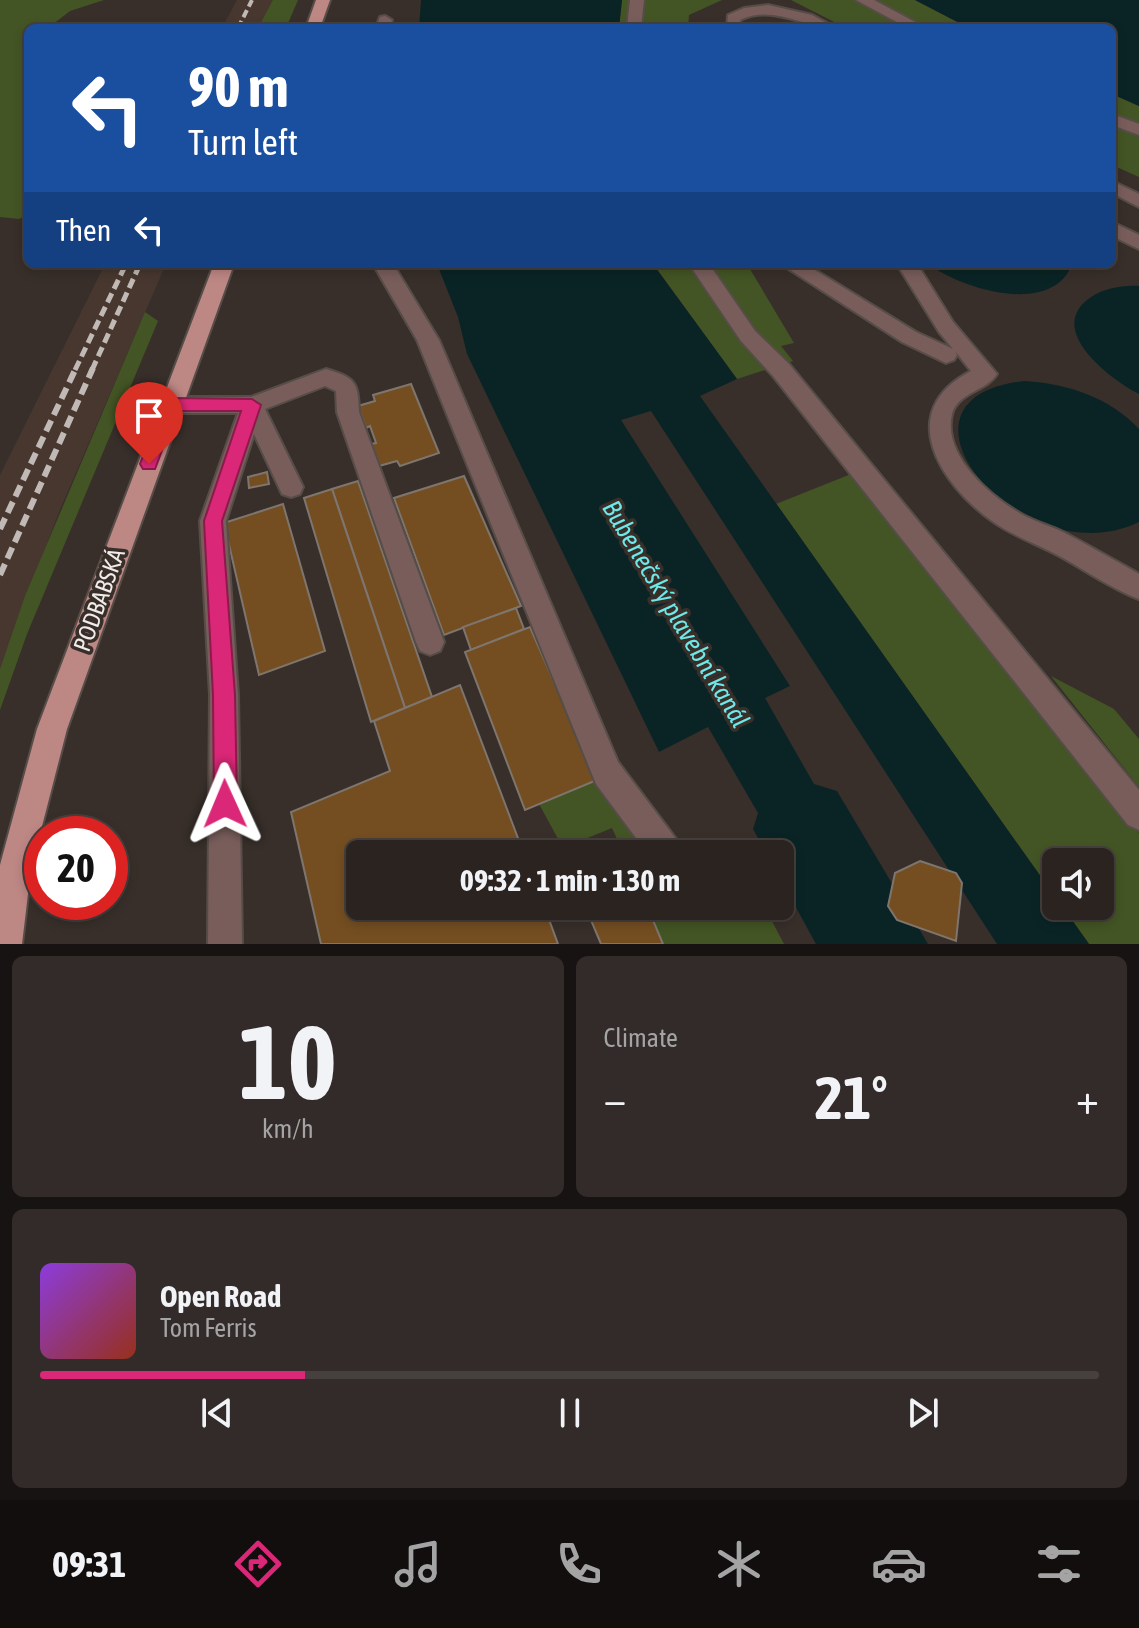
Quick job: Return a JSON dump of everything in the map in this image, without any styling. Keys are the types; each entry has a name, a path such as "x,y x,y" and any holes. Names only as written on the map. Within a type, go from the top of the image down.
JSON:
{"main road":[{"path":"314,24 323,0"},
{"name":"PODBABSKÁ","path":"5,944 15,869 52,729 222,268"}],"lane":[{"path":"634,24 637,0"},
{"path":"863,0 911,24"},
{"path":"734,24 733,18 737,14 773,3 791,8 821,24"},
{"path":"1116,121 1139,130"},
{"path":"1116,188 1139,201"},
{"path":"1116,230 1139,243"},
{"path":"385,268 428,340 607,773 657,840"},
{"path":"702,268 748,336 781,370 1139,814"},
{"path":"797,268 909,337 946,355"},
{"path":"909,268 946,327 986,374 965,384 941,413 939,429 947,454 960,474 983,500 1012,521 1139,587"},
{"path":"171,405 252,405 326,377 347,387 348,412 430,642"},
{"path":"252,405 291,487"},
{"path":"225,944 224,695 213,521 252,405"}],"shaded area":[{"path":"237,0 280,0 270,24 224,24"},
{"path":"103,268 164,268 59,512 0,669 0,475"}],"green space":[{"path":"0,0 104,0 70,11 53,24 24,24 24,217 0,217"},
{"path":"273,0 298,0 288,24 260,24"},
{"path":"622,0 722,0 689,15 688,24 619,24"},
{"path":"791,0 915,0 961,24 838,24"},
{"path":"1116,96 1139,106 1139,177 1116,167"},
{"path":"656,268 749,268 794,343 781,346 793,361 737,379"},
{"path":"145,312 158,321 27,634 0,710 0,669 25,596"},
{"path":"851,474 1139,833 1139,944 1089,944 1072,920 1114,920 1114,848 1042,848 1042,878 776,504"},
{"path":"1051,676 1114,709 1139,739 1139,787"},
{"path":"597,780 640,840 618,840 612,828 583,840 559,840 539,804"},
{"path":"653,920 771,920 784,944 663,944"}],"water":[{"path":"421,0 622,0 619,24 419,24"},
{"path":"915,0 1139,0 1139,106 1116,96 1116,24 961,24"},
{"name":"Bubenečský plavební kanál","path":"439,268 656,268 737,379 700,396 1042,878 1042,920 1072,920 1089,944 997,944 651,411 621,420 790,686 765,698 814,784 837,791 928,944 816,944 794,904 794,840 759,840 753,829 758,813 708,727 659,752 467,354 458,317"},
{"path":"935,268 1070,268 1062,280 1046,290 1027,294 983,289"},
{"path":"1139,286 1139,394 1099,366 1086,352 1074,324 1078,310 1091,297 1114,288"},
{"path":"1025,381 1057,385 1087,394 1115,408 1139,429 1139,522 1094,533 1050,526 1010,507 979,479 961,448 960,418 980,394"}],"building":[{"path":"411,384 439,453 400,466 397,461 379,466 371,444 376,443 370,426 366,428 358,406 375,401 373,395"},
{"path":"267,472 269,484 249,488 248,477"},
{"path":"464,476 521,606 444,635 394,498"},
{"path":"358,481 432,697 405,708 332,489"},
{"path":"332,489 405,708 371,722 304,498"},
{"path":"283,504 325,651 259,675 224,523"},
{"path":"516,608 524,629 471,650 463,627"},
{"path":"530,627 597,780 525,810 465,652"},
{"path":"460,685 519,840 346,840 346,920 549,920 558,944 321,944 291,812 390,771 374,721"},
{"path":"920,861 956,873 962,883 956,941 897,920 888,906 895,873"},
{"path":"591,920 653,920 663,944 601,944"}],"railway":[{"path":"240,24 252,0"},
{"path":"75,370 124,268"},
{"path":"92,370 138,268"},
{"path":"0,529 76,368"},
{"path":"0,575 93,368"}],"route":[{"path":"149,464 171,405 252,405 213,521 224,695 225,804"}]}
